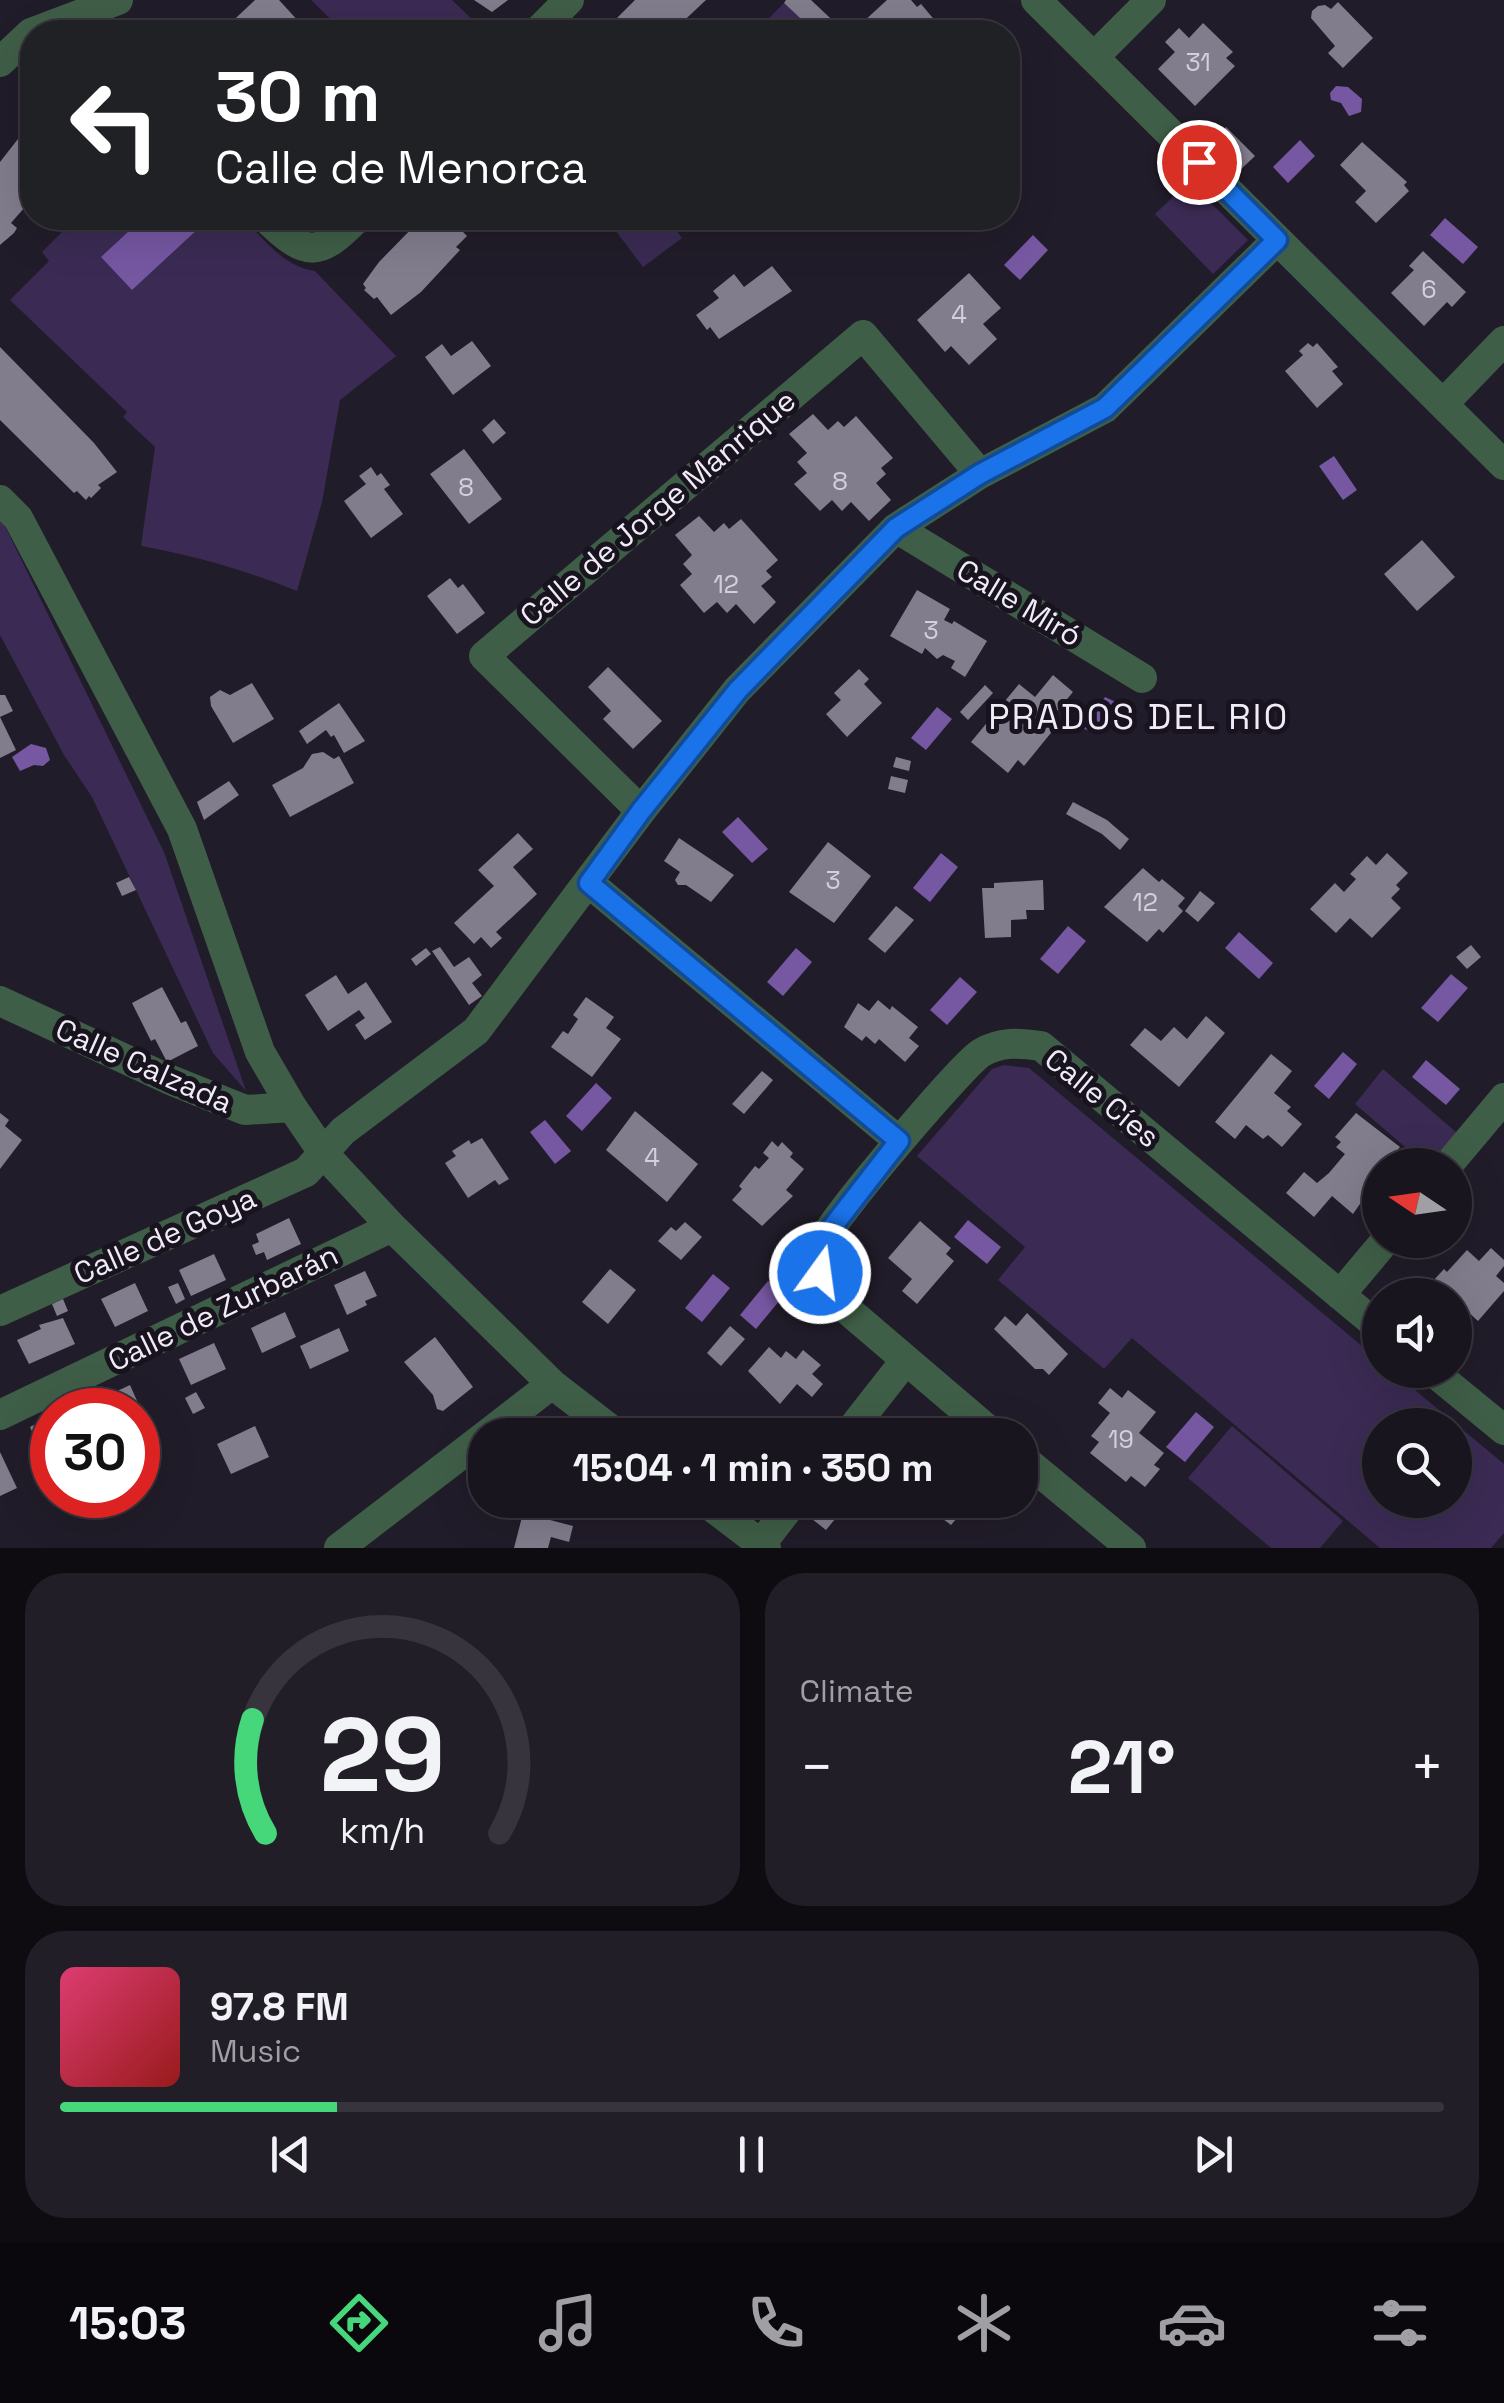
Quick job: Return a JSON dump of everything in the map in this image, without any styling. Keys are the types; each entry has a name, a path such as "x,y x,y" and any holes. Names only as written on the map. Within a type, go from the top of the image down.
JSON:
{"street":[{"path":"91,20 118,0"},
{"path":"549,20 569,0"},
{"path":"1036,0 1504,465"},
{"path":"1094,57 1151,0"},
{"path":"0,62 20,43"},
{"path":"278,230 290,242 310,249 334,241 345,230"},
{"name":"Calle de Goya","path":"0,1310 306,1172 343,1131 476,1031 641,811 738,690 896,528 980,474 1105,408 1277,240"},
{"name":"Calle de Jorge Manrique","path":"641,811 484,656 863,335 980,474"},
{"path":"1443,404 1504,340"},
{"path":"0,500 18,518 182,829 260,1052 292,1107 324,1154 392,1227 552,1384 596,1418"},
{"name":"Calle Miró","path":"896,528 1142,678"},
{"path":"589,883 899,1141"},
{"name":"Calle Calzada","path":"0,1001 245,1110 292,1107"},
{"name":"Calle Cíes","path":"974,1418 837,1301 820,1273 823,1239 899,1141 979,1054 1007,1042 1041,1046 1362,1314"},
{"path":"1462,1148 1504,1098"},
{"name":"Calle de Zurbarán","path":"0,1415 392,1227"},
{"path":"1340,1296 1371,1258"},
{"path":"860,1418 905,1361"},
{"path":"507,1418 552,1384"},
{"path":"1453,1388 1504,1430"},
{"path":"338,1548 468,1448"},
{"path":"1038,1471 1131,1548"},
{"path":"726,1518 763,1546 782,1518"}],"shaded area":[{"path":"311,0 452,0 473,20 332,20"},
{"path":"784,3 802,20 767,20"},
{"path":"1336,86 1348,87 1362,99 1361,112 1349,116 1341,103 1331,100 1330,93"},
{"path":"1300,140 1315,156 1288,183 1273,167"},
{"path":"1189,181 1248,240 1213,274 1155,214"},
{"path":"1445,218 1478,247 1463,264 1430,235"},
{"path":"64,230 254,230 284,258 315,271 396,356 340,400 322,502 297,591 220,564 141,546 155,447 123,417 127,412 10,300 49,261 42,252"},
{"path":"130,230 197,230 132,290 101,257"},
{"path":"615,230 676,230 682,238 643,267"},
{"path":"1033,235 1048,250 1020,280 1004,265"},
{"path":"1334,456 1357,490 1343,500 1319,466"},
{"path":"0,516 164,852 246,1091 213,1053 92,797 64,755 0,635"},
{"path":"1105,697 1120,704 1100,734 1081,728 1099,706"},
{"path":"937,707 952,719 926,750 911,738"},
{"path":"31,744 46,748 50,760 43,766 20,771 12,757"},
{"path":"738,817 768,849 752,863 722,832"},
{"path":"941,853 958,867 930,902 913,888"},
{"path":"1068,926 1086,941 1058,974 1040,959"},
{"path":"1239,932 1273,963 1259,979 1225,948"},
{"path":"796,948 812,962 783,996 767,982"},
{"path":"1451,974 1468,988 1438,1022 1421,1008"},
{"path":"960,977 977,992 947,1025 930,1010"},
{"path":"1343,1052 1357,1064 1329,1099 1314,1086"},
{"path":"1426,1060 1460,1089 1446,1105 1412,1077"},
{"path":"1004,1065 1029,1068 1362,1346 1362,1388 1413,1388 1437,1408 1362,1408 1362,1518 1472,1518 1472,1437 1504,1464 1504,1533 1491,1548 1380,1548 1132,1338 1104,1369 998,1280 1025,1247 917,1156 992,1069"},
{"path":"1383,1069 1457,1133 1444,1148 1406,1148 1355,1104"},
{"path":"596,1083 612,1098 582,1131 566,1116"},
{"path":"545,1120 571,1151 555,1164 530,1132"},
{"path":"968,1220 1001,1247 987,1264 954,1237"},
{"path":"713,1274 730,1288 702,1322 685,1308"},
{"path":"768,1281 785,1294 756,1329 740,1315"},
{"path":"1196,1412 1214,1427 1185,1462 1166,1447"},
{"path":"1232,1426 1343,1521 1320,1548 1271,1548 1188,1478"}],"building":[{"path":"255,0 279,0 297,20 234,20"},
{"path":"474,0 508,0 492,12"},
{"path":"635,0 706,0 685,20 615,20"},
{"path":"811,0 832,20 802,20 784,3"},
{"path":"887,0 911,0 917,7 921,4 935,20 865,20"},
{"path":"1338,2 1373,38 1343,68 1328,53 1335,46 1311,18 1318,6 1331,9"},
{"path":"1203,23 1233,52 1226,58 1235,66 1195,106 1158,69 1175,52 1165,42 1179,28 1189,38"},
{"path":"1226,127 1255,156 1238,172 1209,143"},
{"path":"20,136 20,213 11,223 17,228 14,233 0,245 0,162"},
{"path":"1362,142 1407,182 1404,185 1409,191 1376,223 1355,202 1366,191 1340,165"},
{"path":"410,230 461,230 467,236 456,247 460,250 421,292 391,315 377,297 374,299 364,290 363,284"},
{"path":"1423,251 1466,292 1452,307 1447,302 1424,326 1391,293 1414,270 1409,266"},
{"path":"772,266 792,291 719,339 710,327 707,330 696,315 719,298 713,291 734,274 744,287"},
{"path":"969,273 1001,308 983,324 997,339 969,365 951,346 945,352 917,320"},
{"path":"472,341 491,366 453,395 425,357 442,344 451,356"},
{"path":"1308,343 1313,347 1317,343 1338,367 1332,371 1343,384 1317,408 1285,371 1303,355 1299,351"},
{"path":"0,347 94,443 117,472 98,485 101,488 91,498 86,500 77,491 74,493 0,420"},
{"path":"813,414 828,430 838,421 844,427 856,416 893,458 881,468 886,474 876,483 891,500 869,521 851,502 842,511 832,500 820,511 794,484 807,473 797,462 807,453 789,434"},
{"path":"494,419 506,433 493,444 482,430"},
{"path":"464,449 502,499 469,524 430,474"},
{"path":"371,467 390,485 384,489 403,514 371,538 344,501 366,484 359,476"},
{"path":"699,516 714,532 724,523 729,529 741,519 778,560 766,571 772,577 761,586 776,602 754,624 736,604 727,613 717,602 704,613 680,585 692,574 683,564 692,555 675,535"},
{"path":"1422,540 1455,577 1417,611 1384,574"},
{"path":"450,578 458,588 463,584 485,613 457,634 427,596"},
{"path":"917,590 950,609 944,620 952,624 954,621 987,641 965,677 951,668 955,661 943,655 937,659 925,648 922,654 890,636"},
{"path":"608,667 662,721 633,749 603,719 611,711 588,687"},
{"path":"859,669 869,679 864,684 882,703 847,737 826,714 841,700 834,693"},
{"path":"1053,675 1073,692 1052,717 1059,723 1024,766 1018,760 1008,773 971,742 1019,684 1035,697"},
{"path":"252,683 274,719 233,743 211,706 210,697 220,690 230,695"},
{"path":"985,685 993,693 968,720 960,712"},
{"path":"0,695 5,695 13,711 0,717"},
{"path":"339,703 365,741 344,753 334,735 331,737 326,730 307,744 299,731"},
{"path":"0,717 16,750 0,758"},
{"path":"323,752 334,759 339,756 354,783 290,817 272,785 303,768 312,754"},
{"path":"896,757 911,761 909,771 893,767"},
{"path":"891,776 908,780 905,793 888,789"},
{"path":"229,781 239,795 204,820 197,802"},
{"path":"1073,802 1107,820 1129,839 1120,850 1102,834 1066,814"},
{"path":"518,833 533,849 513,867 537,894 496,932 502,938 491,948 481,937 474,944 454,923 494,886 478,870"},
{"path":"679,838 734,875 711,902 686,885 678,885 675,880 680,872 664,861"},
{"path":"828,842 871,876 834,923 789,892"},
{"path":"1387,853 1408,873 1396,885 1400,889 1391,898 1401,908 1372,938 1350,918 1336,933 1310,909 1335,883 1344,892 1356,879 1350,874 1367,856 1376,865"},
{"path":"1143,868 1185,898 1178,906 1183,911 1163,933 1159,929 1147,942 1104,907"},
{"path":"129,877 136,890 122,896 116,883"},
{"path":"1043,880 1044,910 1026,910 1027,919 1011,920 1011,937 985,938 982,888 994,888 994,883"},
{"path":"1200,891 1215,903 1198,922 1185,911"},
{"path":"896,906 914,920 885,953 868,939"},
{"path":"1471,945 1481,957 1467,969 1456,957"},
{"path":"440,947 454,967 469,957 482,975 472,983 482,996 469,1005 432,951"},
{"path":"426,948 431,954 416,966 411,959"},
{"path":"336,975 348,994 366,982 392,1022 365,1040 355,1025 365,1018 359,1010 328,1031 305,995"},
{"path":"162,987 198,1046 167,1062 155,1039 151,1041 132,1003"},
{"path":"586,997 614,1017 606,1028 621,1039 592,1077 551,1047 563,1031 568,1034 578,1019 573,1015"},
{"path":"878,1000 918,1027 909,1038 919,1046 905,1062 879,1039 875,1044 866,1036 862,1041 844,1027 858,1003 869,1011"},
{"path":"1206,1016 1225,1033 1179,1087 1130,1045 1145,1028 1161,1041 1174,1027 1187,1039"},
{"path":"1271,1054 1292,1071 1274,1093 1291,1107 1287,1111 1302,1124 1282,1147 1268,1135 1263,1139 1246,1125 1235,1139 1215,1122"},
{"path":"762,1071 773,1080 744,1114 732,1104"},
{"path":"635,1111 698,1164 667,1202 606,1150"},
{"path":"0,1113 9,1120 5,1126 22,1140 0,1169"},
{"path":"1356,1113 1400,1147 1362,1148 1362,1201 1353,1214 1332,1196 1314,1217 1286,1193 1304,1172 1317,1183 1329,1173 1345,1154 1336,1147 1341,1142 1335,1137"},
{"path":"482,1138 509,1179 499,1185 495,1180 468,1198 445,1163 456,1156 452,1151 469,1140 471,1144"},
{"path":"772,1141 778,1147 782,1142 793,1153 790,1157 804,1169 786,1190 793,1196 762,1226 732,1200 755,1166 759,1169 769,1158 763,1153"},
{"path":"289,1218 301,1244 267,1260 264,1252 256,1255 252,1245 259,1242 256,1234"},
{"path":"920,1221 951,1248 946,1254 954,1261 917,1304 902,1291 912,1279 888,1258"},
{"path":"685,1222 702,1237 681,1260 658,1241 671,1227 676,1231"},
{"path":"1491,1248 1504,1260 1496,1276 1504,1283 1504,1291 1478,1321 1472,1316 1472,1278 1436,1278 1460,1258 1472,1258 1472,1255 1479,1261"},
{"path":"214,1254 226,1280 191,1296 179,1270"},
{"path":"610,1269 636,1290 608,1324 582,1302"},
{"path":"365,1271 377,1296 347,1315 334,1285"},
{"path":"135,1283 148,1311 115,1327 101,1299"},
{"path":"178,1283 185,1299 176,1304 168,1287"},
{"path":"63,1299 68,1311 57,1316 52,1304"},
{"path":"285,1312 296,1337 262,1353 251,1328"},
{"path":"1027,1313 1068,1354 1049,1375 1043,1369 1035,1369 994,1329 1005,1316 1016,1326"},
{"path":"63,1318 75,1344 29,1364 17,1340 41,1329 39,1325"},
{"path":"730,1326 745,1339 721,1366 707,1353"},
{"path":"339,1328 349,1351 310,1369 300,1346"},
{"path":"435,1337 473,1387 443,1411 437,1409 433,1395 404,1362"},
{"path":"214,1343 226,1369 191,1385 179,1359"},
{"path":"769,1347 781,1358 786,1351 796,1359 803,1350 821,1365 812,1374 823,1384 812,1397 797,1384 780,1404 748,1371"},
{"path":"1110,1388 1122,1398 1128,1390 1156,1412 1139,1433 1164,1453 1154,1465 1160,1469 1145,1487 1131,1476 1126,1482 1090,1453 1099,1442 1091,1436 1110,1413 1098,1403"},
{"path":"196,1392 205,1408 193,1414 185,1398"},
{"path":"255,1426 269,1457 231,1474 217,1444"},
{"path":"0,1452 17,1488 0,1496"},
{"path":"522,1518 542,1518 573,1526 569,1542 551,1537 548,1548 514,1548"},
{"path":"811,1518 836,1518 826,1530"}],"district":[{"name":"PRADOS DEL RIO","path":"1139,717"}],"route":[{"path":"820,1273 823,1239 899,1141 589,883 738,690 896,528 980,474 1105,408 1277,240 1199,162"}]}
